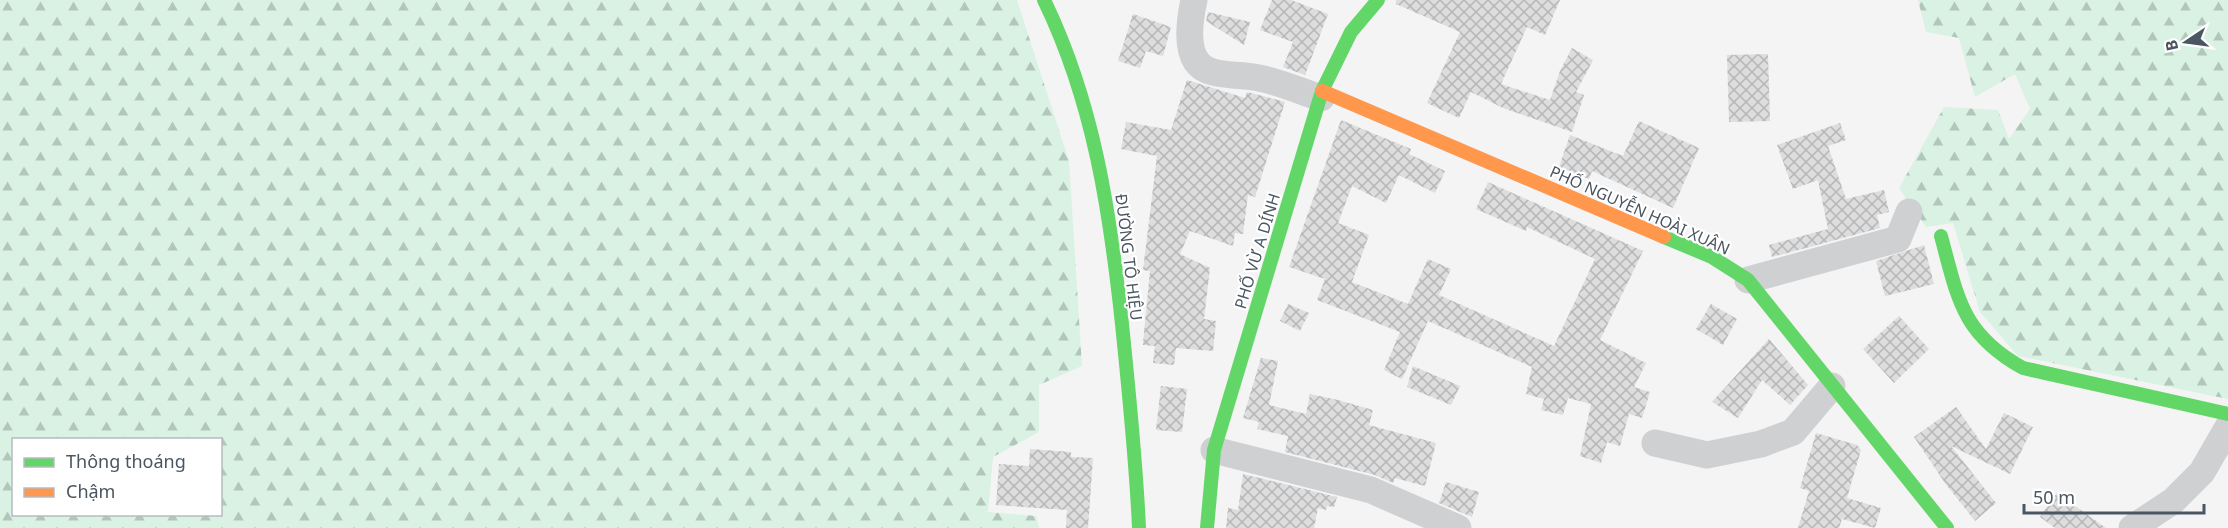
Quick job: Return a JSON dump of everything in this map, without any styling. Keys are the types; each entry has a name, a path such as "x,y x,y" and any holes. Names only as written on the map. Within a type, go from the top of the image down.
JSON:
{"main road":[{"name":"ĐƯỜNG TÔ HIỆU","path":"1044,0 1078,81 1099,156 1121,321 1138,528"},
{"name":"PHỐ VỪ A DÍNH","path":"1207,528 1214,450 1322,94 1345,37 1360,17 1378,0"},
{"name":"PHỐ NGUYỄN HOÀI XUÂN","path":"1322,94 1712,257 1748,279 1947,528"},
{"path":"1941,236 1962,312 1979,339 2004,359 2023,368 2228,414"}],"street":[{"path":"1194,0 1189,24 1191,50 1199,66 1211,72 1260,78 1322,94"},
{"path":"1748,279 1898,239 1909,212"},
{"path":"1655,442 1707,455 1761,444 1792,432 1832,386"},
{"path":"2132,528 2173,501 2202,472 2228,427"},
{"path":"1214,450 1371,490 1458,528"}],"green space":[{"path":"0,0 1017,0 1069,161 1082,366 1039,385 1039,432 993,457 988,512 1036,516 1039,528 0,528"},
{"path":"1918,0 2228,0 2228,399 2018,356 1980,312 1953,223 1926,227 1899,188 1944,107 1998,110 2009,139 2030,109 2015,74 1975,97 1959,38 1926,32"}],"building":[{"path":"1272,0 1291,0 1328,14 1305,75 1283,67 1293,42 1260,30"},
{"path":"1396,0 1560,0 1545,35 1527,27 1501,84 1550,100 1560,71 1572,48 1593,60 1576,92 1584,95 1572,132 1503,108 1471,92 1459,118 1427,103 1460,32 1396,4"},
{"path":"1208,12 1250,22 1244,45 1206,21"},
{"path":"1133,14 1171,27 1163,56 1146,51 1140,68 1118,61"},
{"path":"1768,54 1770,121 1729,122 1727,55"},
{"path":"1187,80 1245,98 1247,92 1285,102 1255,197 1248,195 1243,234 1235,233 1233,246 1190,231 1180,254 1210,268 1204,319 1216,321 1213,351 1176,348 1174,365 1153,363 1155,346 1143,345 1150,271 1143,270 1157,156 1121,149 1126,122 1171,130"},
{"path":"1341,120 1411,149 1409,154 1445,171 1435,193 1399,175 1386,203 1352,186 1338,223 1369,235 1352,282 1408,304 1428,259 1451,269 1439,295 1554,346 1595,259 1527,227 1526,231 1476,209 1488,182 1643,251 1600,340 1646,363 1634,387 1650,392 1642,418 1629,414 1620,446 1607,442 1601,463 1580,456 1591,404 1568,398 1563,415 1541,410 1544,399 1526,394 1532,367 1428,321 1402,379 1384,370 1400,332 1317,300 1325,279 1289,267"},
{"path":"1639,121 1699,148 1673,208 1592,171 1589,179 1559,167 1570,135 1623,156"},
{"path":"1840,123 1846,140 1828,146 1846,199 1884,190 1889,212 1877,215 1880,228 1772,257 1769,245 1828,229 1818,180 1793,189 1777,145"},
{"path":"1924,245 1934,284 1885,296 1876,261"},
{"path":"1288,304 1309,313 1300,331 1280,321"},
{"path":"1711,304 1737,319 1723,345 1696,329"},
{"path":"1899,316 1929,349 1894,383 1863,349"},
{"path":"1769,339 1808,385 1790,405 1762,380 1738,418 1712,402"},
{"path":"1261,358 1278,361 1269,405 1306,414 1310,394 1338,400 1373,410 1369,425 1436,443 1425,486 1395,478 1393,483 1375,475 1285,452 1288,436 1257,429 1259,422 1243,418"},
{"path":"1413,366 1460,386 1451,405 1407,387"},
{"path":"1161,386 1187,389 1182,432 1156,430"},
{"path":"1956,407 1986,449 2004,413 2033,427 2010,474 1951,446 1996,503 1975,521 1945,483 1914,437"},
{"path":"1816,433 1857,445 1861,450 1847,498 1881,508 1875,528 1842,519 1839,528 1798,528 1809,491 1800,488"},
{"path":"1030,449 1071,452 1071,457 1093,458 1088,528 1066,528 1067,510 996,505 999,464 1029,466"},
{"path":"1243,474 1337,497 1334,507 1327,506 1326,510 1318,508 1314,528 1226,528 1228,508 1238,510"},
{"path":"1446,482 1479,492 1472,517 1439,503"},
{"path":"2057,493 2106,528 2055,528 2040,517"}],"traffic: fast":[{"path":"1044,0 1076,78 1105,199 1122,324 1139,528"},
{"path":"1207,528 1214,450 1322,91 1351,32 1378,0"},
{"path":"1941,236 1958,296 1975,328 1987,342 2023,368 2228,414"},
{"path":"1664,237 1712,257 1748,280 1947,528"}],"traffic: slow":[{"path":"1322,91 1664,237"}]}
